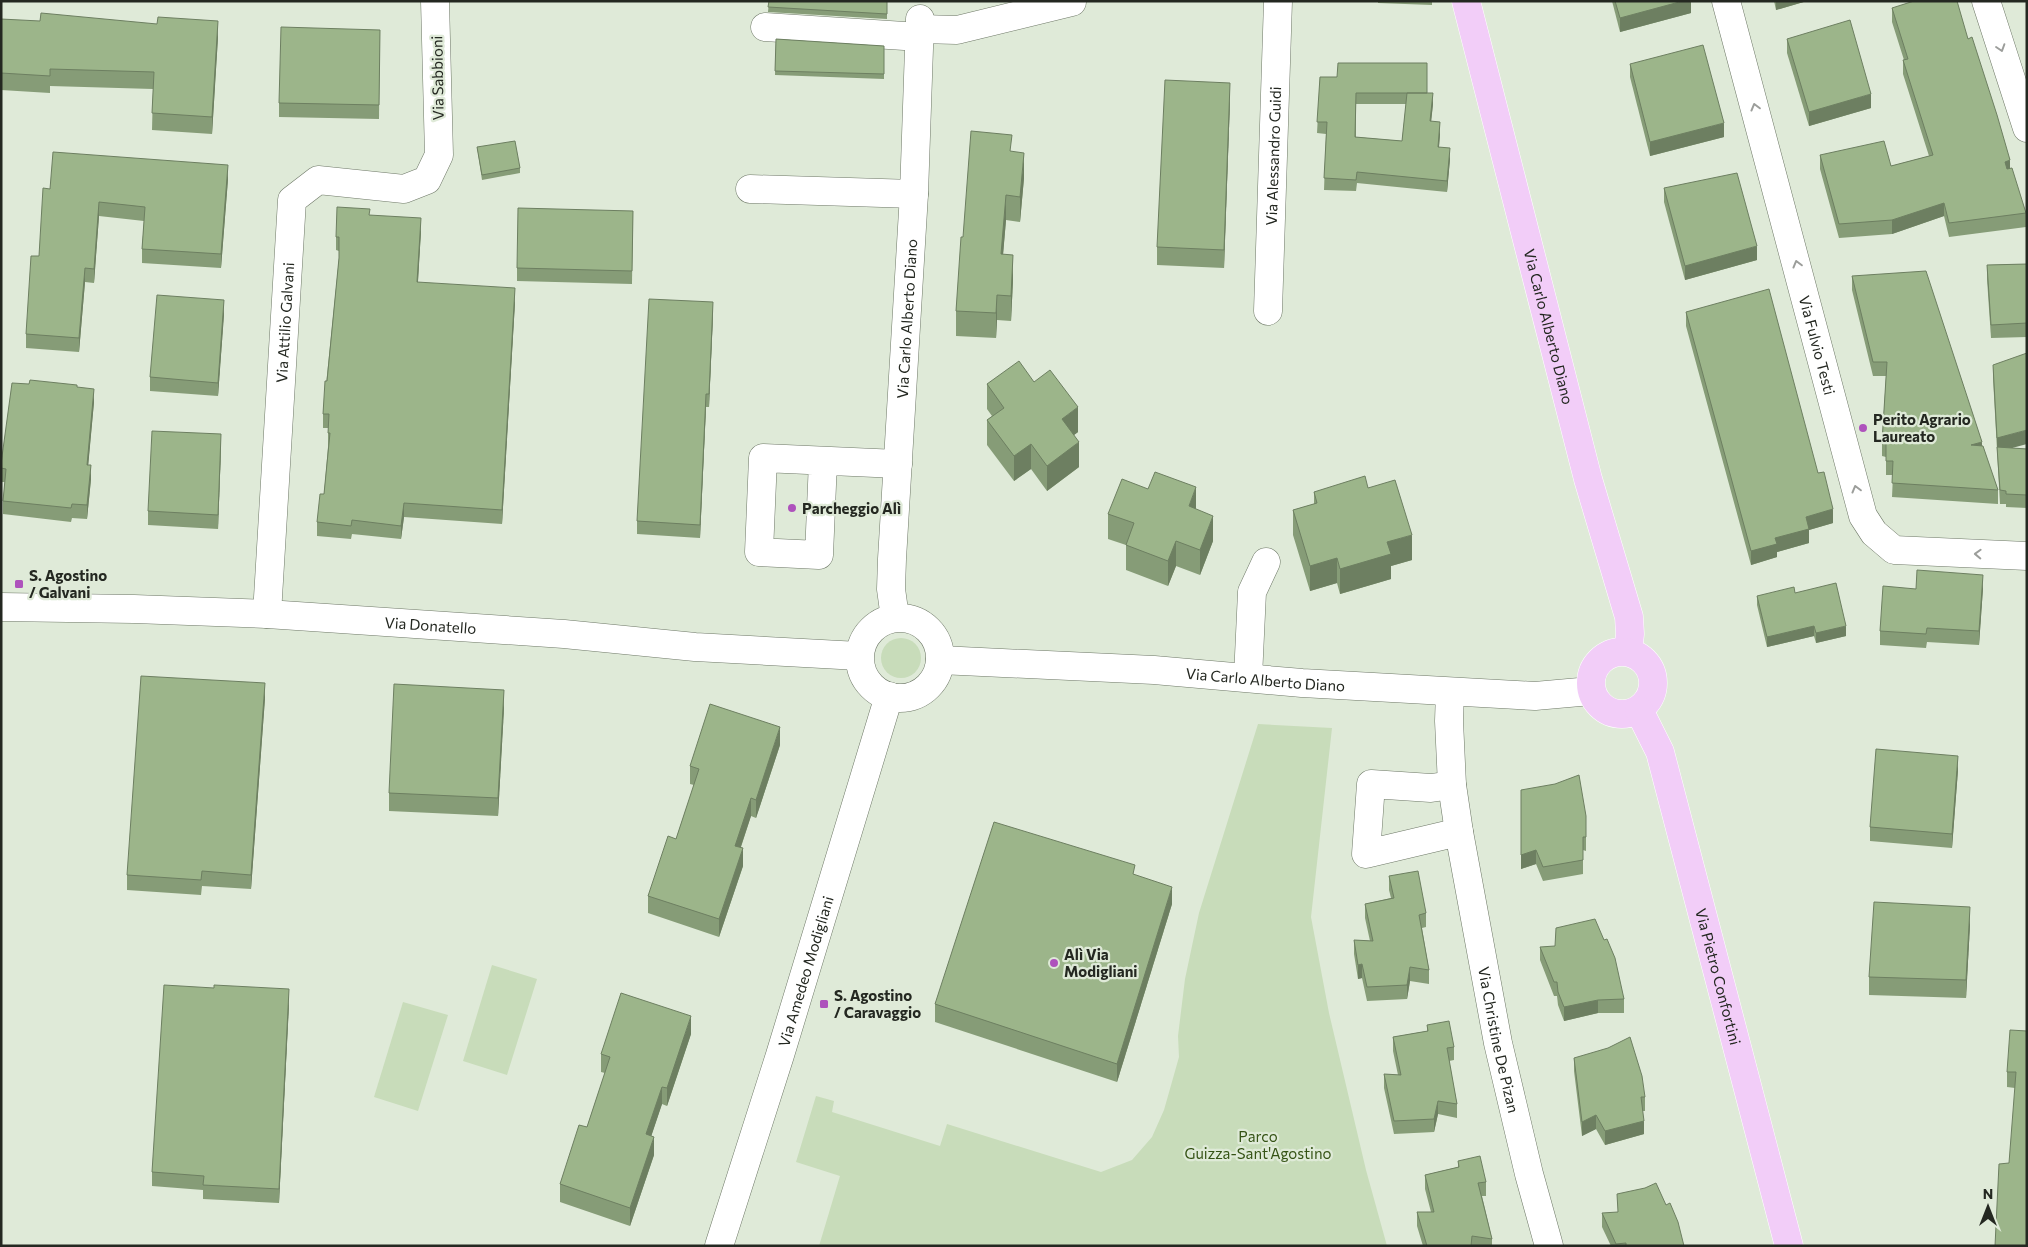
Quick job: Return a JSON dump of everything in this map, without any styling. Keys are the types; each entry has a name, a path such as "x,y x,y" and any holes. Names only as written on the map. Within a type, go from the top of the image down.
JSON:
{"main road":[{"name":"Via Carlo Alberto Diano","path":"1466,1 1588,479 1629,617 1628,652"},
{"path":"1628,652 1646,662 1652,672 1654,682 1650,697 1639,710 1620,714 1610,712 1595,700 1591,691 1593,670 1599,661 1608,655 1628,652"},
{"name":"Via Pietro Confortini","path":"1639,710 1660,752 1789,1246"}],"street":[{"name":"Via Sabbioni","path":"436,1 439,155"},
{"name":"Via Alessandro Guidi","path":"1268,311 1278,1"},
{"name":"Via Fulvio Testi","path":"1726,1 1863,516 1874,533 1894,550 2027,556"},
{"path":"1986,1 2027,128"},
{"path":"765,27 957,30 1072,2"},
{"name":"Via Carlo Alberto Diano","path":"895,618 890,589 914,194 920,28"},
{"name":"Via Attilio Galvani","path":"266,614 292,200 318,180 404,189 427,180 439,155"},
{"path":"750,189 914,194"},
{"path":"823,461 898,464"},
{"path":"1248,677 1252,592 1266,562"},
{"name":"Via Donatello","path":"1,607 69,607 266,614 564,634 696,647 860,656"},
{"path":"895,618 909,619 922,624 932,634 938,646 940,660 932,682 913,696 901,698 877,691 867,681 861,669 860,656 867,635 874,626 884,620 895,618"},
{"name":"Via Carlo Alberto Diano","path":"940,660 1154,670 1450,692 1535,696 1591,691"},
{"name":"Via Christine De Pizan","path":"1450,692 1449,720 1452,785 1460,832 1498,1043 1529,1174 1549,1246"},
{"name":"Via Amedeo Modigliani","path":"719,1246 780,1055 889,696"},
{"path":"1452,785 1431,788 1371,784 1366,854 1460,832"}],"green space":[{"path":"901,638 915,644 921,658 915,672 901,678 887,672 881,658 887,644"},
{"name":"Parco Guizza-Sant'Agostino","path":"1258,724 1332,728 1311,917 1329,1013 1366,1170 1387,1246 819,1246 840,1176 796,1162 816,1096 834,1101 832,1112 940,1146 947,1124 1101,1172 1132,1160 1152,1137 1164,1110 1179,1057 1178,1036 1185,979 1199,913"},
{"path":"492,965 537,979 507,1075 463,1061"},
{"path":"403,1002 448,1015 418,1111 374,1097"}],"building":[{"path":"769,1 887,1 887,14 768,7"},
{"path":"1615,1 1683,1 1620,18"},
{"path":"1914,1 1957,1 1968,39 1972,37 1997,115 2010,160 2005,162 2007,169 2012,168 2026,213 1949,223 1944,203 1892,220 1839,224 1820,155 1884,141 1891,166 1933,155 1903,60 1908,59 1892,8"},
{"path":"41,13 157,24 158,17 218,21 212,117 152,113 154,72 50,69 50,76 1,73 1,19 40,21"},
{"path":"1850,20 1871,94 1809,112 1787,39"},
{"path":"281,27 380,30 379,105 279,103"},
{"path":"776,39 884,46 884,74 775,71"},
{"path":"1703,45 1724,123 1650,142 1630,64"},
{"path":"1338,63 1427,63 1427,93 1433,93 1430,121 1440,122 1438,147 1450,148 1447,181 1357,172 1356,180 1324,178 1327,122 1317,122 1320,77 1337,77","holes":["1356,93 1407,93 1402,141 1355,137"]},
{"path":"1165,80 1230,83 1224,250 1157,247"},
{"path":"971,131 1012,135 1010,151 1024,153 1020,197 1006,195 1001,254 1013,255 1011,296 997,295 996,313 956,311"},
{"path":"515,141 520,168 482,175 477,147"},
{"path":"53,152 228,165 221,254 142,249 145,207 99,202 94,269 85,268 79,338 26,334 31,256 39,256 43,188 50,189"},
{"path":"1737,173 1757,246 1685,266 1664,188"},
{"path":"337,207 370,209 369,215 421,218 417,282 515,288 502,510 404,503 401,526 352,520 351,526 317,522 320,494 324,494 330,433 328,433 329,414 323,414 339,258 339,237 336,237"},
{"path":"518,208 633,211 632,271 517,268"},
{"path":"2027,264 2027,323 1991,325 1987,265"},
{"path":"1926,271 1982,442 1971,445 1983,446 1998,490 1892,483 1893,461 1886,461 1886,443 1882,442 1887,362 1873,362 1852,276"},
{"path":"1769,289 1818,473 1824,472 1833,509 1806,517 1809,529 1775,538 1777,544 1751,551 1686,312"},
{"path":"157,295 224,300 218,383 150,377"},
{"path":"649,299 713,302 709,394 706,394 700,525 637,521"},
{"path":"2027,353 2027,430 1997,438 1993,365"},
{"path":"1019,361 1034,382 1050,370 1078,407 1062,419 1079,442 1047,466 1031,444 1014,456 987,420 1004,408 987,384"},
{"path":"30,380 77,385 77,387 94,389 87,465 91,465 87,505 72,504 71,508 3,501 6,469 1,468 1,464 12,383 29,384"},
{"path":"152,431 221,434 218,515 148,511"},
{"path":"1997,447 2027,449 2027,495 2006,494 2006,491 2000,490"},
{"path":"1155,472 1196,487 1189,506 1213,516 1200,550 1176,541 1168,561 1126,545 1134,523 1108,514 1122,479 1148,489"},
{"path":"1365,476 1368,488 1395,480 1412,535 1387,542 1391,554 1340,569 1337,558 1310,566 1293,510 1317,503 1314,492"},
{"path":"1917,570 1983,575 1979,631 1927,628 1926,634 1880,631 1883,586 1916,589"},
{"path":"1836,583 1846,626 1816,633 1814,626 1767,637 1757,596 1794,587 1795,593"},
{"path":"141,676 265,683 251,875 202,871 201,880 127,875"},
{"path":"394,684 504,690 498,798 389,793"},
{"path":"710,704 780,727 756,800 751,798 735,846 743,848 719,919 648,896 668,836 676,839 699,769 690,766"},
{"path":"1876,749 1958,756 1952,834 1870,827"},
{"path":"1579,775 1586,816 1586,837 1583,837 1583,860 1543,867 1536,850 1521,855 1521,790 1555,784"},
{"name":"Alì Via Modigliani","path":"994,822 1135,865 1133,874 1172,887 1117,1064 935,1004"},
{"path":"1418,871 1426,913 1419,915 1429,970 1410,967 1407,985 1367,987 1362,964 1358,965 1354,940 1373,941 1365,904 1394,898 1389,876"},
{"path":"1874,902 1970,907 1966,980 1869,977"},
{"path":"1595,919 1604,940 1607,939 1615,958 1624,999 1598,1000 1564,1007 1558,992 1557,982 1554,982 1540,947 1555,946 1556,928"},
{"path":"164,985 214,988 214,985 289,989 279,1189 203,1185 204,1176 152,1172"},
{"path":"621,993 691,1016 667,1088 662,1087 646,1134 654,1137 630,1208 560,1184 579,1125 587,1127 610,1057 601,1054"},
{"path":"1449,1021 1454,1047 1447,1048 1457,1104 1438,1101 1434,1119 1394,1121 1384,1074 1401,1075 1393,1037 1428,1031 1427,1025"},
{"path":"2010,1030 2027,1031 2027,1246 1995,1246 1999,1164 2009,1163 2016,1072 2007,1072"},
{"path":"1630,1037 1642,1076 1645,1097 1641,1097 1644,1121 1605,1131 1596,1115 1582,1122 1574,1058 1608,1048"},
{"path":"1480,1156 1486,1182 1478,1183 1492,1239 1472,1236 1471,1246 1427,1246 1417,1212 1434,1212 1425,1175 1459,1167 1458,1161"},
{"path":"1656,1183 1666,1205 1670,1203 1678,1222 1684,1246 1626,1246 1626,1243 1616,1244 1602,1213 1618,1212 1617,1194 1645,1188"}],"place":[{"name":"Perito Agrario Laureato","path":"1863,428"},
{"name":"Parcheggio Alì","path":"792,508"},
{"name":"S. Agostino / Galvani","path":"19,584"},
{"name":"Alì Via Modigliani","path":"1054,963"},
{"name":"S. Agostino / Caravaggio","path":"824,1004"}]}
